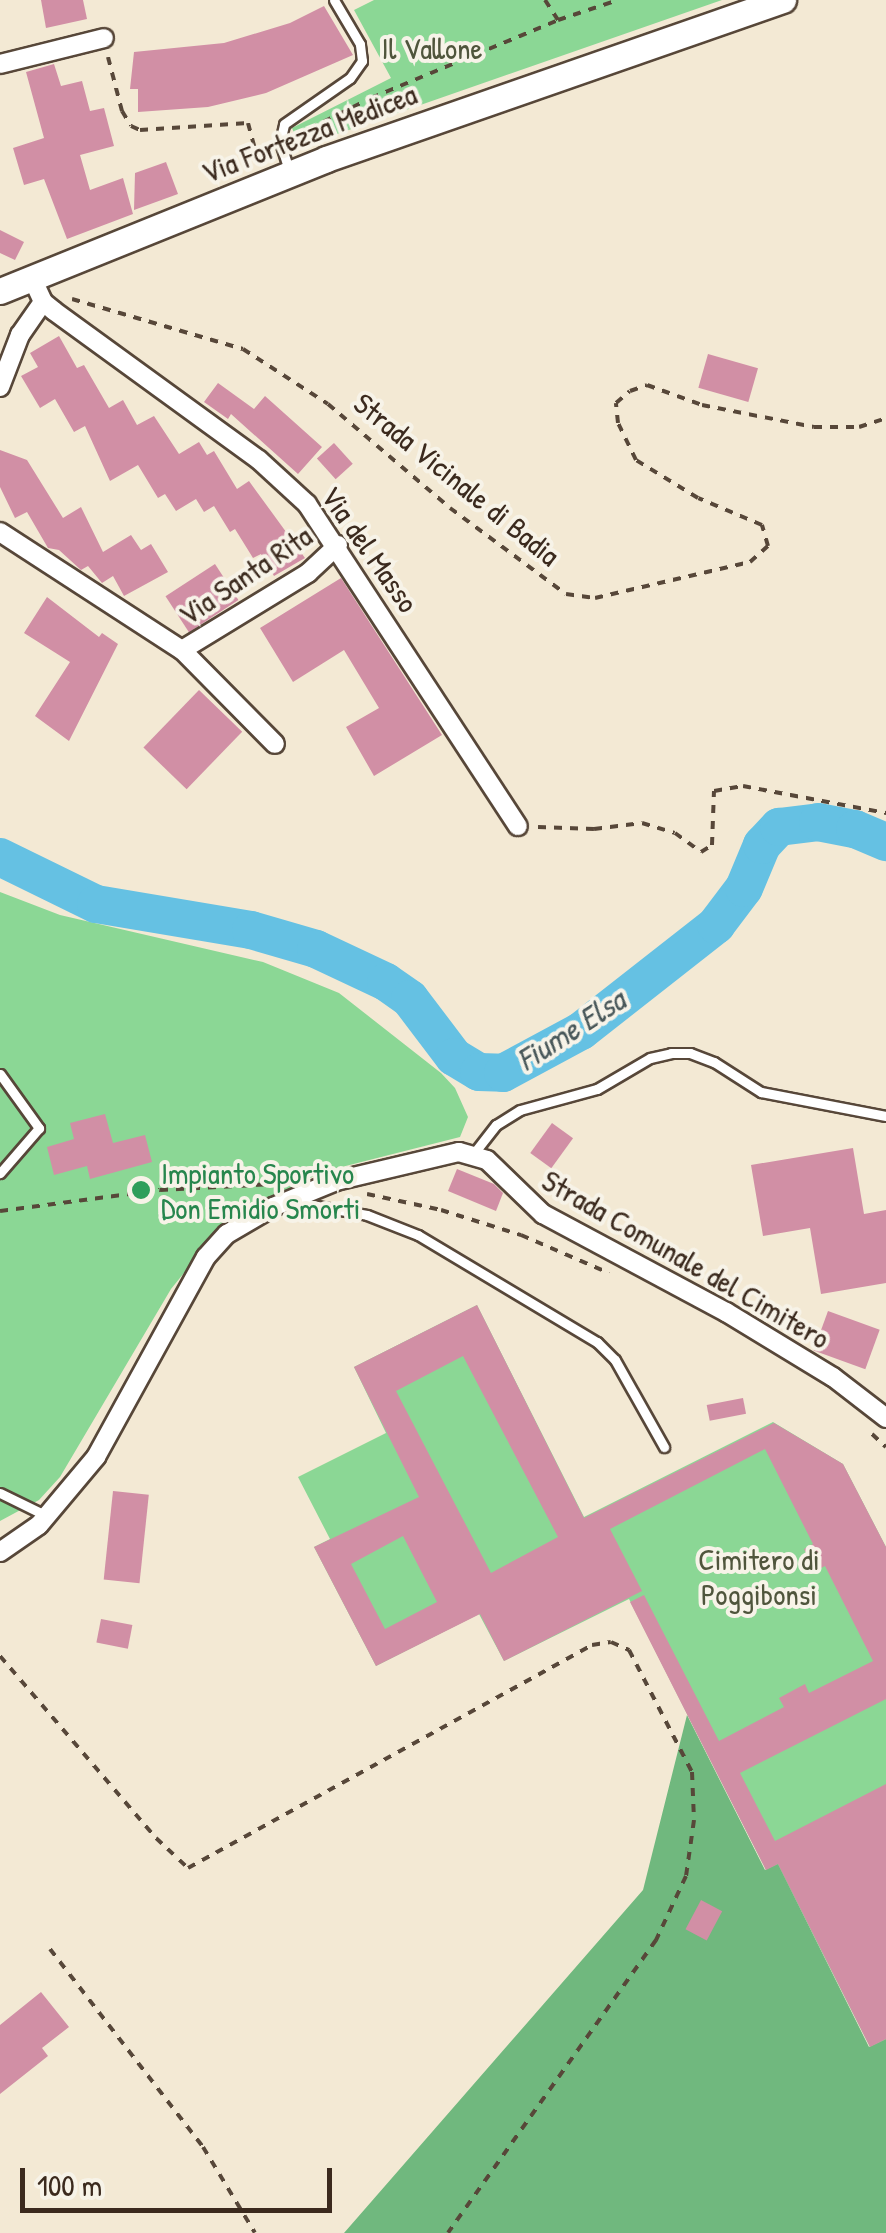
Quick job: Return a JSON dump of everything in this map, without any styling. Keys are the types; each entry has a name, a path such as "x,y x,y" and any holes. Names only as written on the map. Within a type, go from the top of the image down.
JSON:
{"main road":[{"name":"Via Fortezza Medicea","path":"0,291 290,173 783,0"}],"street":[{"path":"0,64 104,38"},
{"name":"Via del Masso","path":"32,278 43,302 270,468 307,504 518,826"},
{"path":"0,387 20,335 43,302"},
{"path":"0,532 182,650 275,744"},
{"name":"Via Santa Rita","path":"182,650 308,573 338,546"},
{"path":"0,1552 47,1516 101,1448 206,1257 237,1227 284,1192 459,1152 474,1153"},
{"name":"Strada Comunale del Cimitero","path":"474,1153 500,1171 544,1214 726,1312 833,1377 886,1418"}],"lane":[{"path":"290,173 280,142 284,124 350,78 362,60 360,44 334,0"},
{"path":"474,1153 496,1125 520,1110 597,1089 650,1058 671,1053 690,1053 714,1062 761,1092 886,1116"},
{"path":"0,1074 39,1128 0,1174"},
{"path":"284,1192 366,1215 418,1235 597,1342 616,1360 664,1447"},
{"path":"0,1493 47,1516"}],"path":[{"path":"545,0 558,20"},
{"path":"296,136 372,98 558,20 618,0"},
{"path":"104,38 122,112 131,126 140,130 248,123 257,147"},
{"name":"Strada Vicinale di Badia","path":"43,302 80,300 243,349 328,404 450,508 566,594 595,598 750,562 768,546 762,525 698,498 636,460 618,423 616,403 630,391 647,385 702,405 814,427 859,427 886,418"},
{"path":"518,826 594,830 642,823 675,833 700,852 712,845 714,791 744,786 886,812"},
{"path":"0,1211 144,1191 284,1192"},
{"path":"364,1193 441,1210 521,1235 610,1274"},
{"path":"870,1432 886,1447"},
{"path":"0,1656 156,1838 188,1868 592,1645 611,1642 629,1650 692,1772 693,1836 680,1894 656,1940 448,2233"},
{"path":"50,1950 202,2147 255,2233"}],"green space":[{"name":"Il Vallone","path":"374,0 722,0 300,147 292,128 391,78 354,10"},
{"name":"Impianto Sportivo Don Emidio Smorti","path":"0,892 60,915 263,962 339,993 441,1073 455,1088 468,1117 460,1137 322,1172 226,1221 171,1289 60,1477 39,1500 0,1521"},
{"name":"Cimitero di Poggibonsi","path":"477,1305 584,1517 773,1422 843,1464 886,1547 886,2039 870,2047 778,1865 766,1870 629,1599 504,1661 479,1614 376,1666 314,1547 330,1539 298,1477 386,1433 354,1367"},
{"path":"687,1715 765,1870 778,1864 869,2047 886,2039 886,2233 344,2233 643,1890"}],"building":[{"path":"41,0 83,0 87,19 46,28"},
{"path":"324,6 353,55 266,93 208,107 138,112 138,89 130,89 134,52 224,43 290,23"},
{"path":"54,64 61,86 82,81 90,111 104,108 114,146 80,155 90,190 123,178 133,214 67,239 44,179 24,185 13,148 44,138 26,72"},
{"path":"166,162 178,194 134,210 135,173"},
{"path":"0,230 24,242 15,260 0,253"},
{"path":"59,336 77,368 84,365 109,408 123,400 137,425 154,416 179,454 199,442 207,455 214,451 237,489 249,481 305,558 274,576 261,554 253,558 235,529 230,532 214,506 204,512 196,499 176,511 165,494 158,498 138,465 110,481 85,426 74,432 55,399 40,408 21,376 38,367 30,353"},
{"path":"708,354 758,368 748,402 698,388"},
{"path":"218,383 254,409 265,396 322,447 298,474 231,414 228,419 204,402"},
{"path":"334,443 353,464 336,479 317,458"},
{"path":"0,450 27,460 63,518 81,507 103,552 131,535 141,550 151,544 168,572 124,596 113,576 102,583 88,566 81,570 59,550 48,548 27,512 15,518 0,487"},
{"path":"215,564 238,600 189,632 166,596"},
{"path":"341,578 442,735 374,776 346,727 379,708 344,650 293,682 260,628"},
{"path":"47,597 99,637 102,633 118,644 69,741 35,716 70,662 24,633"},
{"path":"199,690 242,732 187,789 143,748"},
{"path":"105,1114 113,1143 145,1135 152,1162 90,1179 87,1166 54,1175 47,1147 74,1139 70,1123"},
{"path":"552,1123 573,1138 551,1168 530,1153"},
{"path":"853,1148 864,1214 886,1210 886,1283 821,1294 810,1228 763,1236 751,1165"},
{"path":"457,1169 494,1184 503,1193 496,1211 448,1191"},
{"path":"477,1305 584,1518 774,1423 843,1464 886,1547 886,1699 740,1773 775,1841 886,1784 886,2039 870,2047 778,1864 766,1870 630,1602 644,1595 719,1741 784,1707 779,1698 805,1684 809,1693 873,1661 825,1566 815,1571 804,1549 813,1544 765,1449 610,1529 642,1591 504,1661 480,1614 376,1666 314,1547 419,1497 354,1367","holes":["463,1356 558,1537 491,1573 396,1391","403,1536 437,1602 385,1629 351,1564"]},
{"path":"828,1311 880,1330 865,1369 814,1350"},
{"path":"743,1398 746,1414 710,1421 707,1405"},
{"path":"113,1491 149,1495 139,1583 104,1580"},
{"path":"101,1619 132,1625 128,1649 96,1643"},
{"path":"701,1900 722,1911 707,1940 686,1929"},
{"path":"41,1992 69,2027 42,2048 48,2056 0,2094 0,2025"}],"waterway":[{"name":"Fiume Elsa","path":"0,857 96,904 251,930 316,949 386,982 410,999 454,1057 479,1072 503,1073 581,1031 716,925 744,888 762,845 779,827 818,822 855,829 886,842"}],"place":[{"name":"Impianto Sportivo Don Emidio Smorti","path":"141,1190"}]}
